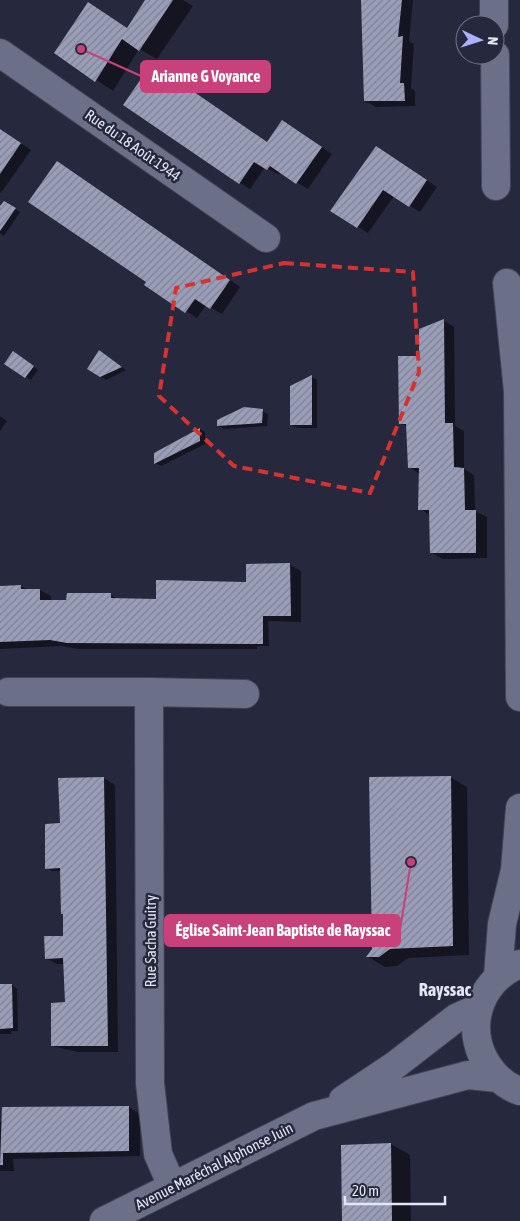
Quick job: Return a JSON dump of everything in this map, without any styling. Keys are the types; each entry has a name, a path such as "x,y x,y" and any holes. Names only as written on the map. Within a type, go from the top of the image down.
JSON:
{"street":[{"path":"494,0 494,15"},
{"name":"Rue du 18 Août 1944","path":"0,53 266,238"},
{"path":"495,65 496,186"},
{"path":"507,283 518,371 520,697"},
{"path":"8,692 245,694"},
{"name":"Rue Sacha Guitry","path":"149,692 150,1083 158,1154 172,1186"},
{"path":"509,1085 486,1063 478,1046 475,1027 478,1008 486,991 509,970 502,924 515,870 520,808"},
{"name":"Avenue Maréchal Alphonse Juin","path":"104,1221 325,1112 394,1066 456,1018 478,1008"},
{"name":"Avenue Maréchal Alphonse Juin","path":"325,1112 468,1075 509,1085"}],"highlighted area":[{"path":"284,263 413,272 419,372 370,493 234,466 159,396 176,288"}],"building":[{"path":"145,0 173,0 139,51 122,39 95,82 54,53 88,2 127,28"},
{"path":"361,0 402,0 398,37 403,36 400,83 404,83 405,101 364,101"},
{"path":"152,63 267,142 282,120 322,147 296,184 270,166 267,170 254,162 239,184 123,105"},
{"path":"0,129 21,143 0,174"},
{"path":"376,146 427,180 409,207 383,190 357,228 330,211"},
{"path":"57,161 230,280 210,309 195,299 185,313 144,285 146,282 28,202"},
{"path":"4,201 16,208 0,231 0,206"},
{"path":"444,319 445,423 453,423 454,467 464,468 465,510 476,510 476,553 430,553 429,510 418,510 419,468 408,468 406,424 399,424 398,356 419,356 419,329"},
{"path":"99,350 122,367 100,377 87,369"},
{"path":"13,351 34,366 25,378 4,364"},
{"path":"312,375 312,425 290,425 290,386"},
{"path":"244,407 263,409 262,423 217,426 217,420"},
{"path":"200,428 200,441 154,464 154,453"},
{"path":"290,563 291,616 263,616 263,644 67,643 50,640 0,642 0,586 21,585 21,589 40,589 40,600 66,600 67,593 111,593 111,598 156,599 156,580 246,582 246,564"},
{"path":"451,776 453,946 390,949 379,957 366,957 372,949 369,777"},
{"path":"104,777 108,1046 51,1046 51,1003 65,1002 63,958 45,959 44,936 63,936 63,914 61,914 60,868 45,869 45,824 60,823 58,778"},
{"path":"0,984 12,984 13,1028 0,1029"},
{"path":"129,1106 129,1151 3,1153 3,1165 0,1165 2,1107"},
{"path":"391,1143 392,1221 342,1221 341,1145"}],"place":[{"name":"Arianne G Voyance","path":"81,49"},
{"name":"Église Saint-Jean Baptiste de Rayssac","path":"411,862"}],"district":[{"name":"Rayssac","path":"445,989"}]}
